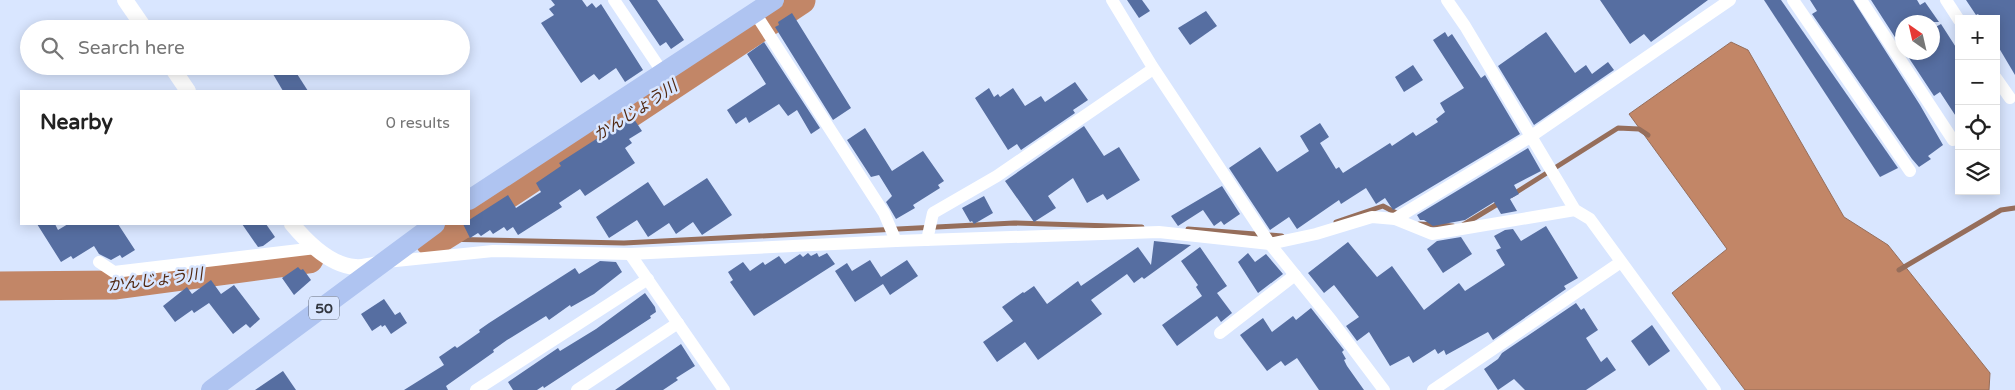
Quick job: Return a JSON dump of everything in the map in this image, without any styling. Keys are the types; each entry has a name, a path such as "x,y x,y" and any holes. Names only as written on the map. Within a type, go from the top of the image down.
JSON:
{"main road":[{"path":"470,199 663,74 760,20 774,0"},
{"name":"50","path":"212,390 434,225"}],"street":[{"path":"125,0 139,20"},
{"path":"614,0 663,74"},
{"path":"1112,0 1153,69 1270,244 1384,390"},
{"path":"1447,0 1465,26 1530,138 1575,210 1590,219 1715,390"},
{"path":"1395,219 1530,138 1730,0"},
{"path":"1793,0 1910,171"},
{"path":"1861,0 1953,140"},
{"path":"1946,0 1956,15"},
{"path":"760,20 884,212 896,241"},
{"path":"927,240 933,213 997,176 1153,69"},
{"path":"177,75 187,90"},
{"path":"2000,84 2010,98"},
{"path":"293,225 316,248 338,264 357,268 386,262 493,251 630,254 896,241 1160,232 1270,244 1316,234 1372,217 1395,219 1432,234 1575,210"},
{"path":"99,262 114,272 316,248"},
{"path":"630,254 724,390"},
{"path":"1433,390 1621,262"},
{"path":"1220,333 1295,275"},
{"path":"476,390 648,279"},
{"path":"577,390 678,324"}],"shaded area":[{"path":"1731,42 1748,50 1844,217 1888,245 1990,373 1989,390 1745,390 1672,293 1727,249 1629,114"}],"building":[{"path":"551,0 582,0 587,7 592,3 596,8 601,4 643,70 625,82 616,68 599,80 594,74 581,83 541,23 554,15 549,9 555,5"},
{"path":"629,0 657,0 684,40 671,49 666,42 660,46"},
{"path":"1127,0 1142,0 1150,11 1139,18"},
{"path":"1600,0 1708,0 1651,42 1644,34 1630,44"},
{"path":"1764,0 1781,0 1898,168 1880,177"},
{"path":"1810,0 1853,0 1920,105 1943,145 1928,156 1931,159 1919,167 1912,159 1812,14 1817,11"},
{"path":"1871,0 1917,0 1920,5 1925,2 1934,15 1895,15 1895,37"},
{"path":"1966,0 2015,0 2015,75 2000,50 2000,15 1976,15"},
{"path":"1206,11 1217,26 1190,45 1178,28"},
{"path":"792,13 851,108 833,120 775,27 779,25 778,22"},
{"path":"1940,25 1955,46 1955,115 1940,92 1934,96 1910,60 1940,60"},
{"path":"1445,32 1448,37 1452,34 1481,78 1485,75 1520,134 1393,210 1385,198 1376,204 1366,188 1341,204 1339,200 1297,229 1289,217 1270,230 1229,168 1260,147 1277,172 1309,151 1300,136 1320,123 1329,137 1320,143 1336,169 1339,167 1343,173 1390,143 1392,146 1413,132 1416,136 1438,122 1436,119 1445,112 1440,103 1464,88 1433,40"},
{"path":"1546,32 1575,73 1586,65 1592,74 1608,62 1614,70 1534,125 1498,66"},
{"path":"764,42 820,128 811,134 797,110 788,116 779,104 749,123 746,117 736,124 727,110 766,84 747,54"},
{"path":"1413,65 1423,80 1404,92 1395,77"},
{"path":"274,75 298,75 307,90 282,90"},
{"path":"1075,82 1088,100 1073,110 1075,113 1021,150 1017,144 1008,150 975,98 989,88 994,97 998,94 1000,97 1013,88 1025,106 1041,96 1045,102"},
{"path":"632,116 642,131 629,139 632,143 625,148 635,163 585,196 580,189 559,203 562,207 518,235 513,227 507,231 504,227 493,234 490,230 481,236 478,233 470,238 464,225 470,225 470,219 508,195 516,208 541,192 536,183 561,166 559,163"},
{"path":"1084,126 1104,156 1119,147 1140,180 1107,200 1103,194 1087,203 1073,178 1048,196 1056,208 1034,222 1005,181"},
{"path":"865,128 892,171 923,151 944,181 938,185 940,188 913,205 915,208 896,219 886,202 892,196 879,175 871,177 847,140"},
{"path":"1528,148 1541,171 1514,185 1519,194 1510,199 1517,211 1501,214 1494,202 1465,220 1433,226 1424,220 1420,220 1417,215"},
{"path":"707,178 732,215 702,235 693,222 676,234 669,223 648,237 637,220 609,238 596,217 648,182 664,206"},
{"path":"1222,186 1240,214 1224,225 1221,221 1214,226 1203,210 1178,226 1171,216"},
{"path":"984,196 993,213 974,224 972,221 970,222 962,208"},
{"path":"38,225 56,225 58,230 66,225 119,225 135,250 122,258 120,255 111,260 99,254 94,246 73,259 71,256 61,262"},
{"path":"243,225 267,225 275,237 263,246 258,247"},
{"path":"1546,226 1578,278 1564,286 1566,289 1493,340 1488,332 1446,355 1444,350 1438,354 1435,349 1413,363 1409,356 1390,366 1369,332 1357,341 1346,326 1359,317 1334,285 1324,293 1308,273 1348,242 1377,277 1392,266 1424,310 1459,283 1465,291 1505,265 1496,250 1501,248 1494,236 1505,230 1513,229 1521,241"},
{"path":"1461,237 1472,254 1443,273 1427,249 1437,241"},
{"path":"1154,241 1191,245 1144,279 1142,277 1134,283 1127,274 1091,300 1102,314 1038,360 1025,342 997,362 983,342 1013,321 1002,307 1023,292 1034,286 1047,304 1078,281 1081,286 1138,247 1151,265"},
{"path":"1200,247 1227,286 1217,293 1232,313 1221,322 1217,316 1177,346 1162,325 1202,296 1196,287 1198,285 1181,261"},
{"path":"808,253 811,256 817,253 819,257 827,253 835,264 754,316 730,282 733,280 728,272 743,262 750,271 763,262 765,265 779,256 785,264 800,254 803,257"},
{"path":"1248,253 1255,262 1266,254 1283,274 1258,293 1238,262"},
{"path":"870,260 881,277 907,260 918,276 890,295 883,284 855,302 835,271 847,263 852,271"},
{"path":"600,261 616,262 622,272 594,294 571,307 570,305 549,320 546,316 507,340 493,350 494,352 446,386 448,390 404,390 444,365 439,357 455,346 457,348 480,332 479,330 489,323 575,268 579,274"},
{"path":"298,267 301,270 303,269 311,280 294,295 282,278"},
{"path":"211,280 221,294 234,285 260,319 250,328 246,324 233,334 209,303 194,313 192,310 175,322 163,306 187,287 192,294"},
{"path":"645,293 655,307 656,312 650,316 651,318 544,388 543,386 537,390 513,390 508,382 558,348 560,351 596,329"},
{"path":"384,299 395,315 400,312 407,323 391,334 385,325 382,327 381,325 372,331 361,314"},
{"path":"1576,303 1581,310 1584,308 1598,330 1586,338 1601,362 1607,357 1616,370 1586,390 1525,390 1514,379 1498,390 1484,369 1498,359 1502,353"},
{"path":"1311,308 1344,350 1342,352 1347,366 1364,390 1319,390 1297,358 1285,366 1281,361 1267,371 1240,335 1263,318 1272,332 1293,316 1296,320"},
{"path":"1652,325 1670,351 1649,366 1631,341"},
{"path":"681,344 695,366 676,378 678,380 663,390 615,390"},
{"path":"283,371 296,390 255,390"}],"waterway":[{"name":"かんじょう川","path":"470,219 801,0"},
{"path":"1512,195 1618,128 1639,129 1648,135"},
{"path":"1463,225 1501,202"},
{"path":"1336,222 1383,206 1400,215"},
{"path":"1899,270 2001,210 2015,208"},
{"path":"439,239 624,243 1014,223 1142,227"},
{"path":"1419,224 1453,226"},
{"name":"かんじょう川","path":"430,242 439,239 461,225"},
{"path":"1188,229 1282,236"},
{"name":"かんじょう川","path":"0,286 116,285 309,259"}]}
